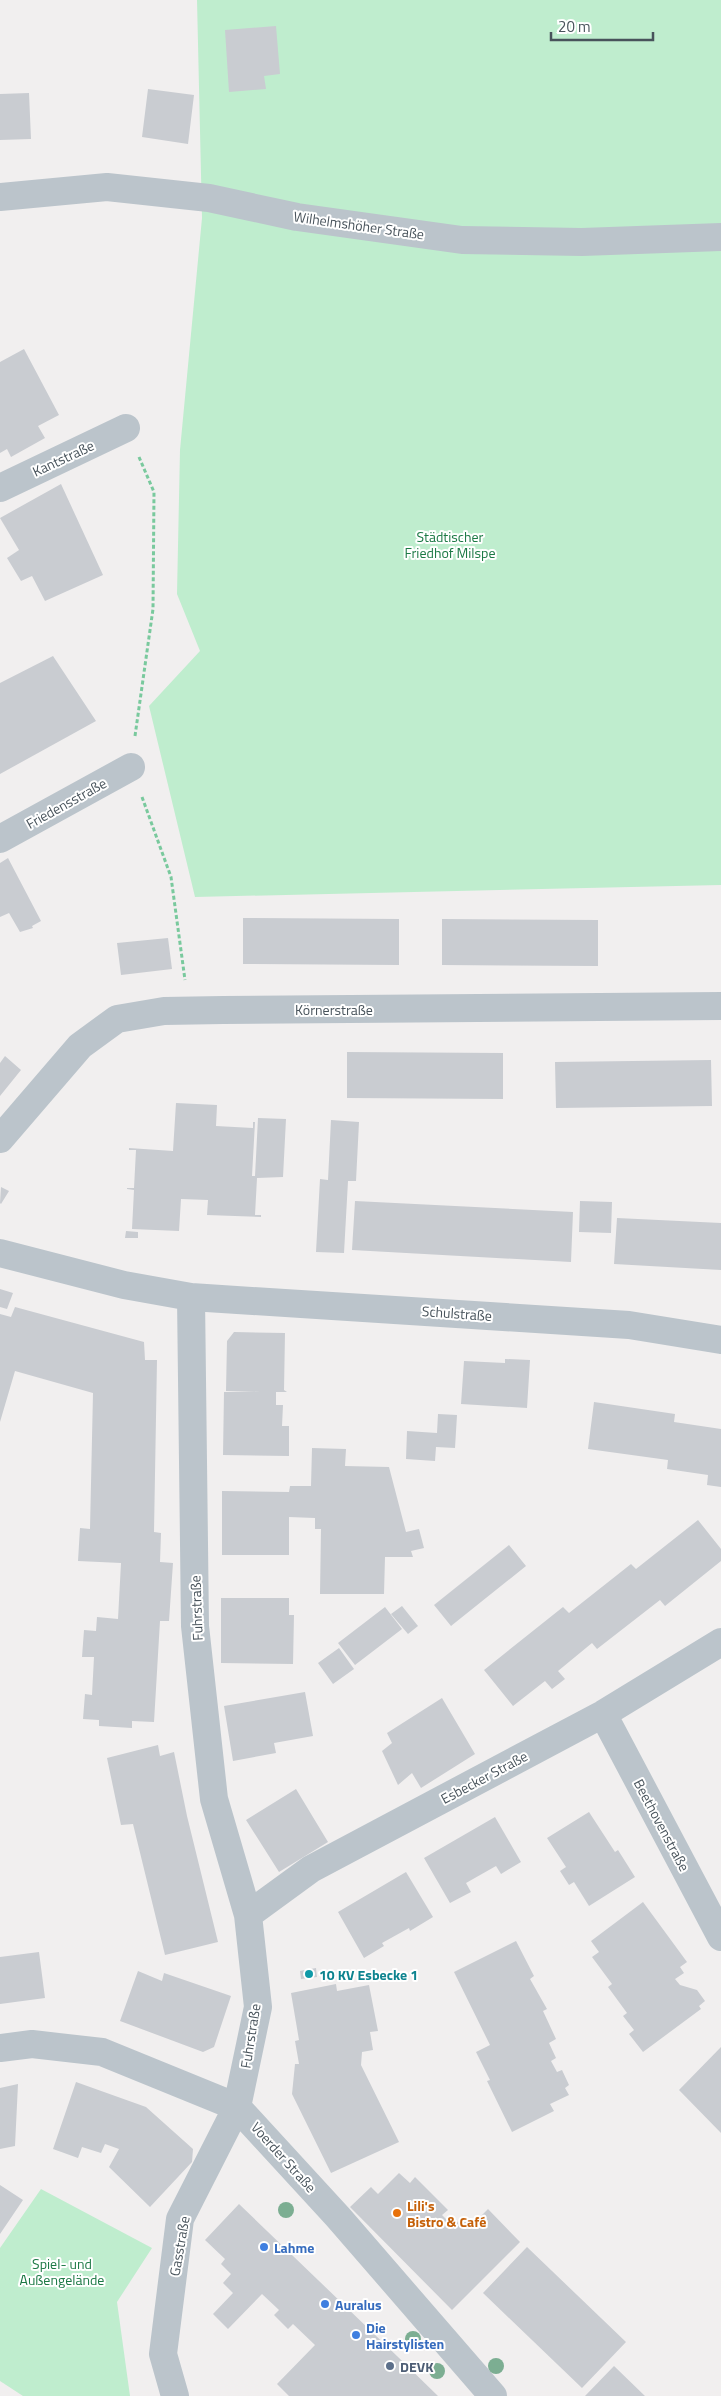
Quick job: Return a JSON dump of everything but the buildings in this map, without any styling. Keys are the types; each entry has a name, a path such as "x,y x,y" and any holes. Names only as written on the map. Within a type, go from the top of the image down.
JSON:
{"street":[{"name":"Wilhelmshöher Straße","path":"0,197 106,187 209,198 297,217 462,240 582,242 721,237"},
{"name":"Kantstraße","path":"0,488 126,428"},
{"name":"Friedensstraße","path":"0,839 131,767"},
{"name":"Körnerstraße","path":"0,1139 80,1046 117,1019 164,1011 189,1010 721,1006"},
{"path":"0,1253 124,1285 191,1297"},
{"name":"Schulstraße","path":"191,1297 629,1325 721,1340"},
{"name":"Fuhrstraße","path":"191,1297 195,1626 214,1799 248,1915 258,2007 237,2107"},
{"name":"Esbecker Straße","path":"248,1915 311,1869 603,1714 721,1642"},
{"name":"Beethovenstraße","path":"603,1714 721,1937"},
{"name":"Voerder Straße","path":"0,2048 32,2044 102,2052 237,2107 338,2217 493,2396"},
{"name":"Gasstraße","path":"175,2396 163,2354 180,2219 237,2107"}],"path":[{"path":"126,428 154,492 153,609 131,767 172,877 189,1010"}],"green space":[{"name":"Städtischer Friedhof Milspe","path":"197,0 721,0 721,885 195,897 149,706 200,651 177,594 180,450 202,218"},
{"name":"Spiel- und Außengelände","path":"41,2189 152,2248 117,2302 130,2396 23,2396 0,2381 0,2248"}],"place":[{"name":"10 KV Esbecke 1","path":"309,1974"},
{"name":"Lili's Bistro & Café","path":"397,2213"},
{"name":"Lahme","path":"264,2247"},
{"name":"Auralus","path":"325,2304"},
{"name":"Die Hairstylisten","path":"356,2335"},
{"name":"DEVK","path":"390,2366"}]}
